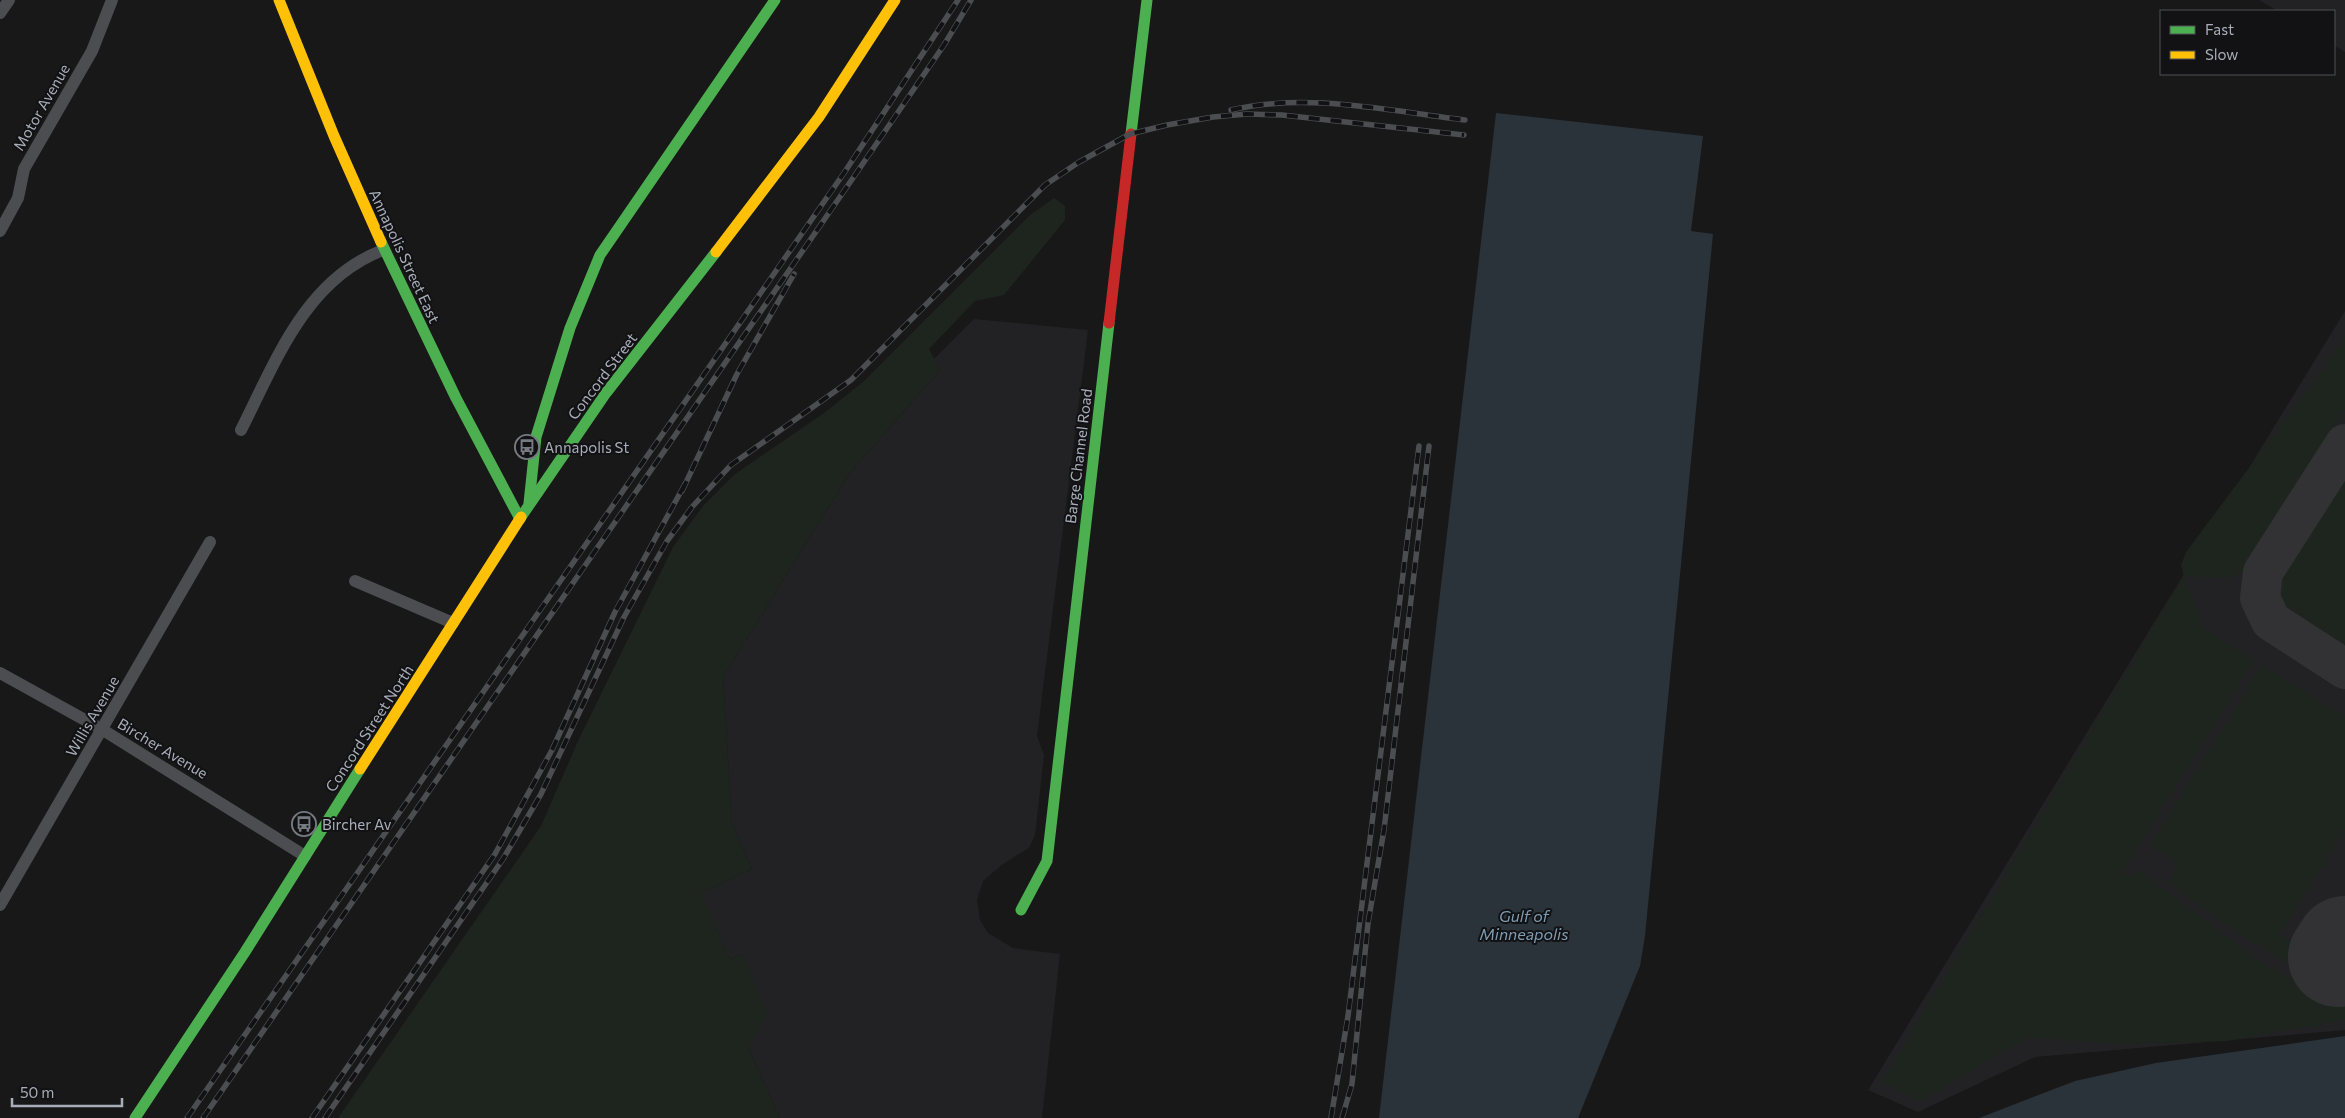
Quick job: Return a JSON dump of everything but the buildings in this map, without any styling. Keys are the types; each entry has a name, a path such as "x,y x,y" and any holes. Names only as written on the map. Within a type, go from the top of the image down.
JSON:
{"street":[{"path":"0,13 9,0"},
{"name":"Motor Avenue","path":"0,231 18,198 24,169 92,50 112,0"},
{"name":"Annapolis Street East","path":"279,0 321,107 383,250 494,474 520,518"},
{"name":"Concord Street","path":"528,505 536,437 570,328 600,255 775,0"},
{"name":"Concord Street","path":"528,505 568,446 644,344 807,134 870,43 896,0"},
{"name":"Barge Channel Road","path":"1021,910 1047,861 1147,0"},
{"path":"242,430 282,348 319,292 363,258 383,250"},
{"name":"Concord Street North","path":"135,1118 305,856 528,505"},
{"name":"Willis Avenue","path":"0,905 103,730 210,542"},
{"path":"355,582 453,623"},
{"name":"Bircher Avenue","path":"0,673 103,730 305,856"}],"shaded area":[{"path":"2259,0 2345,0 2345,52 2335,46 2335,10 2276,10"},
{"path":"1054,198 1065,206 1065,220 1004,295 975,301 929,349 940,370 849,474 723,677 732,824 752,869 701,893 730,959 743,954 767,1012 749,1049 780,1118 338,1118 541,826 578,741 673,547 703,506 735,474 824,413 863,382 1030,215"},
{"path":"2345,311 2345,1030 2035,1057 1918,1112 1868,1090"},
{"path":"974,319 1088,330 1037,736 1044,755 1035,835 1029,848 1003,864 983,881 977,900 980,920 988,933 1013,948 1060,954 1042,1118 780,1118 749,1049 743,954 730,959 700,893 752,869 732,824 723,677 849,474 940,370 934,359"},
{"path":"2345,335 2345,409 2248,569 2232,578 2184,576 2181,565 2186,552 2326,365"},
{"path":"2345,473 2345,647 2290,613 2282,600 2279,589 2281,577 2288,564"},
{"path":"2184,576 2205,630 2255,660 2123,872 2129,876 2133,872 2140,871 2262,963 2331,1000 2334,992 2326,986 2337,969 2345,973 2345,1020 2227,1041 2113,1044 2028,1037 1919,1101 1882,1082"},
{"path":"2262,665 2345,717 2345,829 2280,935 2331,964 2319,983 2224,923 2169,883 2178,863 2150,845"}],"water":[{"name":"Gulf of Minneapolis","path":"1496,113 1703,136 1691,231 1713,234 1645,936 1640,966 1578,1118 1379,1118"},
{"path":"2345,1036 2345,1118 1979,1118 2075,1081 2156,1063"}],"taxiway":[{"path":"2345,444 2263,572 2260,598 2271,621 2345,669"}],"runway":[{"path":"2338,957 2345,946"}],"railway":[{"path":"187,1118 844,173 958,0"},
{"path":"203,1118 853,178 944,45 971,0"},
{"path":"1231,110 1260,105 1319,103 1377,108 1465,120"},
{"path":"325,1118 503,859 541,794 624,617 667,541 692,507 731,465 851,380 1045,185 1079,162 1130,134 1213,117 1247,114 1282,115 1464,135"},
{"path":"682,491 737,374 794,274"},
{"path":"1331,1118 1348,1016 1419,446"},
{"path":"1342,1118 1352,1084 1368,923 1384,830 1429,446"},
{"path":"312,1118 495,854 552,750 615,612 685,484"}],"traffic: fast":[{"path":"529,503 536,437 570,328 600,255 775,0"},
{"path":"1131,134 1147,0"},
{"path":"381,242 456,398 520,519"},
{"path":"521,517 606,393 716,252"},
{"path":"1021,910 1047,861 1109,323"},
{"path":"135,1118 245,952 360,769"}],"traffic: slow":[{"path":"279,0 334,136 381,242"},
{"path":"716,252 819,117 895,0"},
{"path":"360,769 521,517"}],"traffic: jam":[{"path":"1109,323 1131,134"}],"place":[{"name":"Annapolis St","path":"527,447"},
{"name":"Bircher Av","path":"304,824"}]}
